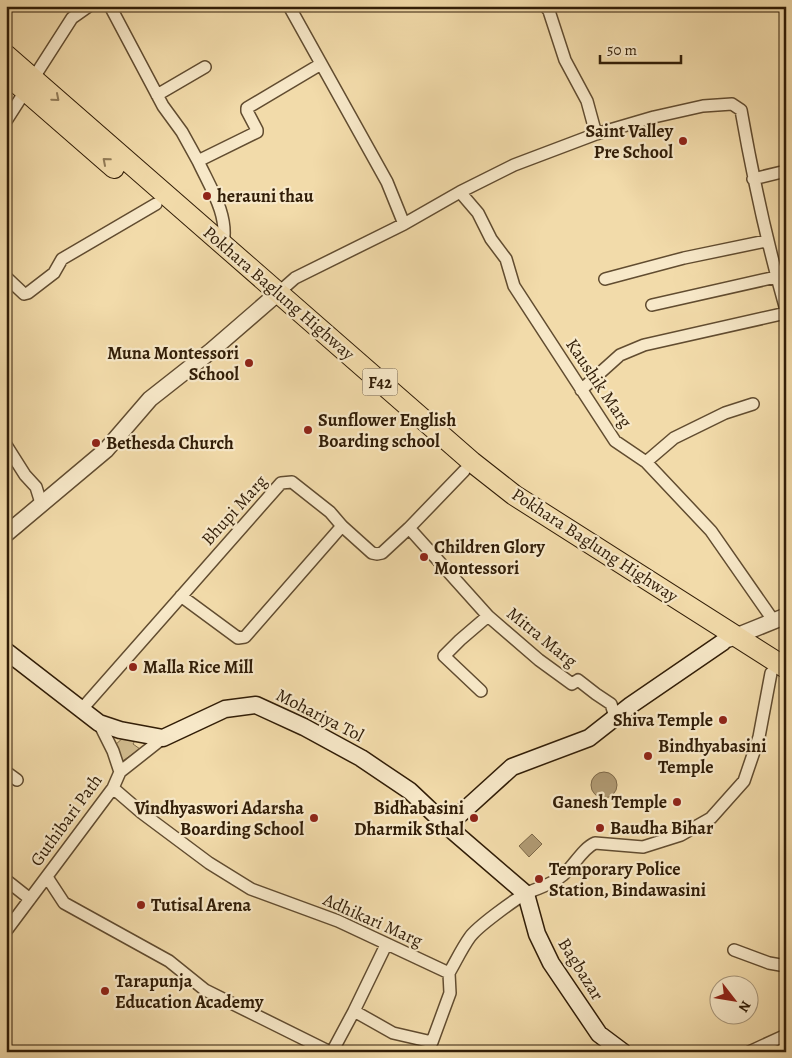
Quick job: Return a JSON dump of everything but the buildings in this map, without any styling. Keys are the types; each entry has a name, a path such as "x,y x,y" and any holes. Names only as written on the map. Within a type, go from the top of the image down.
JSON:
{"highway":[{"name":"Pokhara Baglung Highway","path":"6,55 30,85 156,204 273,297 472,462 514,495 781,675"},
{"name":"Pokhara Baglung Highway","path":"6,74 30,85 223,244 273,297 464,471 508,506 645,594 730,639"}],"main road":[{"path":"447,826 512,767 589,738 675,674 730,639"},
{"path":"6,651 99,723 130,732 163,738"},
{"name":"Mohariya Tol","path":"163,738 225,709 256,705 361,758 410,791 447,826 526,894"},
{"name":"Bagbazar","path":"526,894 537,934 551,963 599,1034 623,1052"}],"street":[{"path":"6,121 72,18 89,6"},
{"path":"110,6 157,95 182,132 198,161 223,218 225,235 223,244"},
{"path":"289,6 387,182 404,224"},
{"path":"545,6 549,11 565,60 586,101 596,134"},
{"path":"198,161 257,132 247,108 322,64"},
{"path":"157,95 205,67"},
{"path":"6,534 106,450 150,399 211,351 295,278 404,224 460,192 514,165 596,134 654,117 703,106 732,104 741,110 766,241 786,311 644,345 620,355 581,390"},
{"path":"753,179 786,171"},
{"name":"Kaushik Marg","path":"460,192 478,213 491,239 506,260 514,286 615,441 646,462 711,531 780,618"},
{"path":"6,277 24,294 28,293 54,273 62,259 156,204"},
{"path":"605,279 684,258 766,241"},
{"path":"652,305 776,277"},
{"path":"646,462 674,438 725,413 753,404"},
{"path":"6,444 25,475 36,487 41,503"},
{"path":"464,471 409,528 488,616 444,656 481,691"},
{"name":"Bhupi Marg","path":"81,710 281,483 292,482 330,512 342,526 372,553 382,553 409,528"},
{"path":"182,596 238,638 242,639 342,526"},
{"name":"Mitra Marg","path":"488,616 539,660 572,684 578,680 611,704 615,717"},
{"path":"730,639 780,618"},
{"path":"354,1012 393,1033 432,1042 450,993 449,974 471,935 526,894 547,886 563,875 589,845 595,843 642,847 681,835 712,818 744,781 781,675"},
{"name":"Guthibari Path","path":"6,932 114,788 120,772 113,751 99,723"},
{"path":"120,772 163,738"},
{"path":"6,772 17,780"},
{"name":"Adhikari Marg","path":"114,788 142,813 209,863 251,889 338,921 449,974"},
{"path":"47,877 64,903 169,961 205,990 331,1052 354,1012 386,944"},
{"path":"6,880 30,899"},
{"path":"734,950 769,963 786,966"},
{"path":"749,1052 786,1035"}],"shaded area":[{"path":"125,736 137,737 133,744 140,749 121,762 114,746"},
{"path":"604,772 613,776 617,785 613,794 604,798 595,794 591,785 595,776"},
{"path":"532,834 542,844 529,857 519,846"}],"place":[{"name":"Saint Valley Pre School","path":"683,141"},
{"name":"herauni thau","path":"207,196"},
{"name":"Muna Montessori School","path":"249,363"},
{"name":"Sunflower English Boarding school","path":"308,430"},
{"name":"Bethesda Church","path":"96,443"},
{"name":"Children Glory Montessori","path":"424,557"},
{"name":"Malla Rice Mill","path":"133,667"},
{"name":"Shiva Temple","path":"723,720"},
{"name":"Bindhyabasini Temple","path":"648,756"},
{"name":"Ganesh Temple","path":"677,802"},
{"name":"Vindhyaswori Adarsha Boarding School","path":"314,818"},
{"name":"Bidhabasini Dharmik Sthal","path":"474,818"},
{"name":"Baudha Bihar","path":"600,828"},
{"name":"Temporary Police Station, Bindawasini","path":"539,879"},
{"name":"Tutisal Arena","path":"141,905"},
{"name":"Tarapunja Education Academy","path":"105,991"}]}
